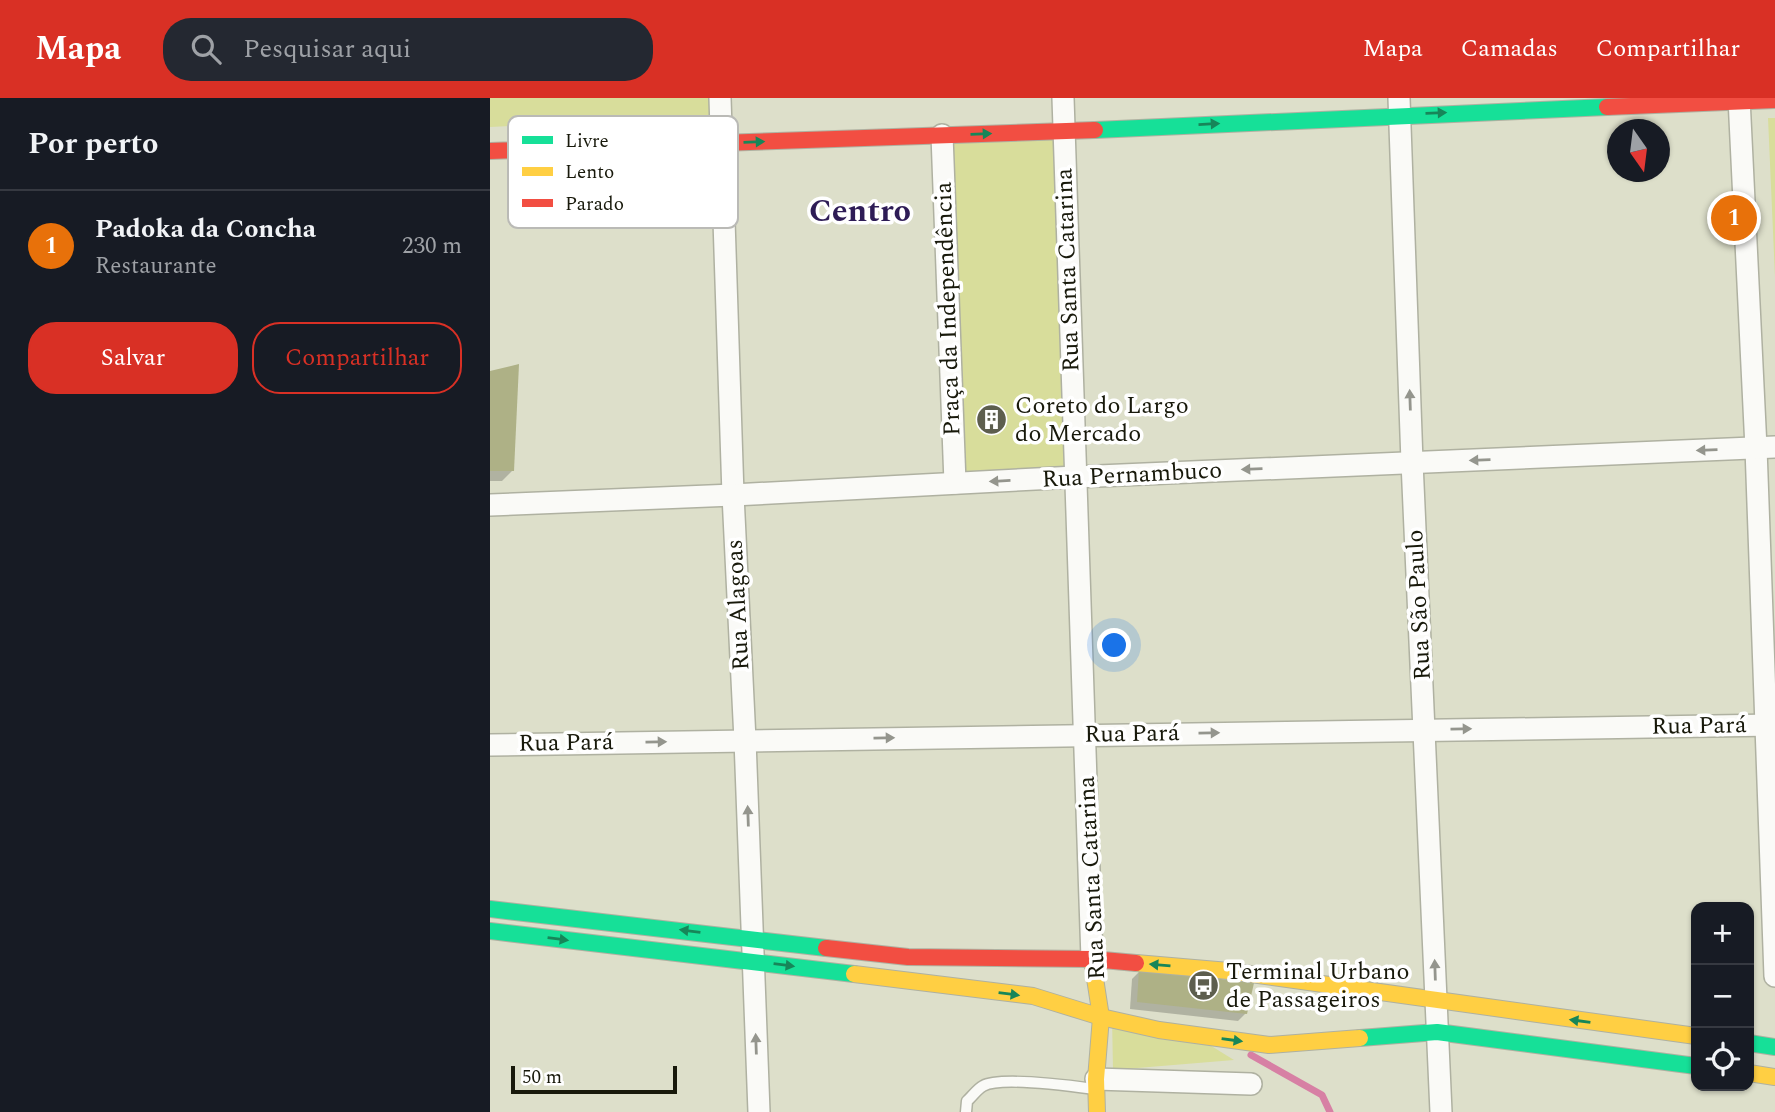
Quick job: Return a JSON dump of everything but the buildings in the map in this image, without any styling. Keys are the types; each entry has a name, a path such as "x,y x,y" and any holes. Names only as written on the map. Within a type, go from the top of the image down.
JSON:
{"main road":[{"path":"738,142 1064,131 1399,106 1775,100"},
{"path":"490,151 508,150"},
{"path":"490,909 908,957 1092,960 1229,971 1691,1036"},
{"path":"526,935 529,913"},
{"path":"649,949 653,927"},
{"path":"490,931 1033,996 1101,1017 1159,1030 1269,1045 1437,1031 1691,1065"},
{"path":"905,981 908,957"},
{"name":"Rua Santa Catarina","path":"1092,960 1101,1017 1096,1084 1097,1112"},
{"path":"1610,1054 1613,1026"},
{"path":"1754,1045 1775,1047"},
{"path":"1754,1074 1775,1077"}],"street":[{"name":"Rua Alagoas","path":"720,98 721,116"},
{"name":"Rua Santa Catarina","path":"1063,98 1092,960"},
{"path":"1739,100 1765,448 1775,976"},
{"name":"Rua São Paulo","path":"1399,106 1441,1112"},
{"name":"Praça da Independência","path":"942,135 955,483"},
{"name":"Rua Alagoas","path":"725,228 759,1112"},
{"name":"Rua Pernambuco","path":"490,505 1765,448"},
{"name":"Rua Pará","path":"490,744 1771,725"},
{"path":"1096,1084 1251,1084"}],"lane":[{"path":"966,1112 967,1101 984,1085 1004,1082 1096,1084"}],"green space":[{"path":"490,98 712,98 713,116 508,116 508,126 490,127"},
{"path":"1768,118 1775,118 1775,277"},
{"path":"1059,137 1073,473 957,479 945,142"},
{"path":"1112,1017 1174,1023 1234,1060 1113,1070"}],"waterway":[{"path":"1251,1055 1322,1095 1330,1112"}],"traffic: fast":[{"path":"1095,130 1607,107"},
{"path":"490,909 826,948"},
{"path":"490,931 854,974"},
{"path":"1360,1038 1437,1032 1691,1065"},
{"path":"1754,1044 1775,1047"}],"traffic: slow":[{"path":"1092,959 1101,1017 1096,1079 1097,1112"},
{"path":"1136,963 1229,971 1691,1035"},
{"path":"854,974 1033,996 1101,1017 1159,1030 1269,1045 1360,1038"},
{"path":"1754,1074 1775,1077"}],"traffic: jam":[{"path":"1607,107 1775,100"},
{"path":"738,142 1095,130"},
{"path":"490,151 508,150"},
{"path":"826,948 908,957 1092,959 1136,963"}],"place":[{"name":"Padoka da Concha","path":"1734,218"},
{"name":"Coreto do Largo do Mercado","path":"992,420"},
{"name":"Terminal Urbano de Passageiros","path":"1203,986"}],"district":[{"name":"Centro","path":"860,211"}]}
